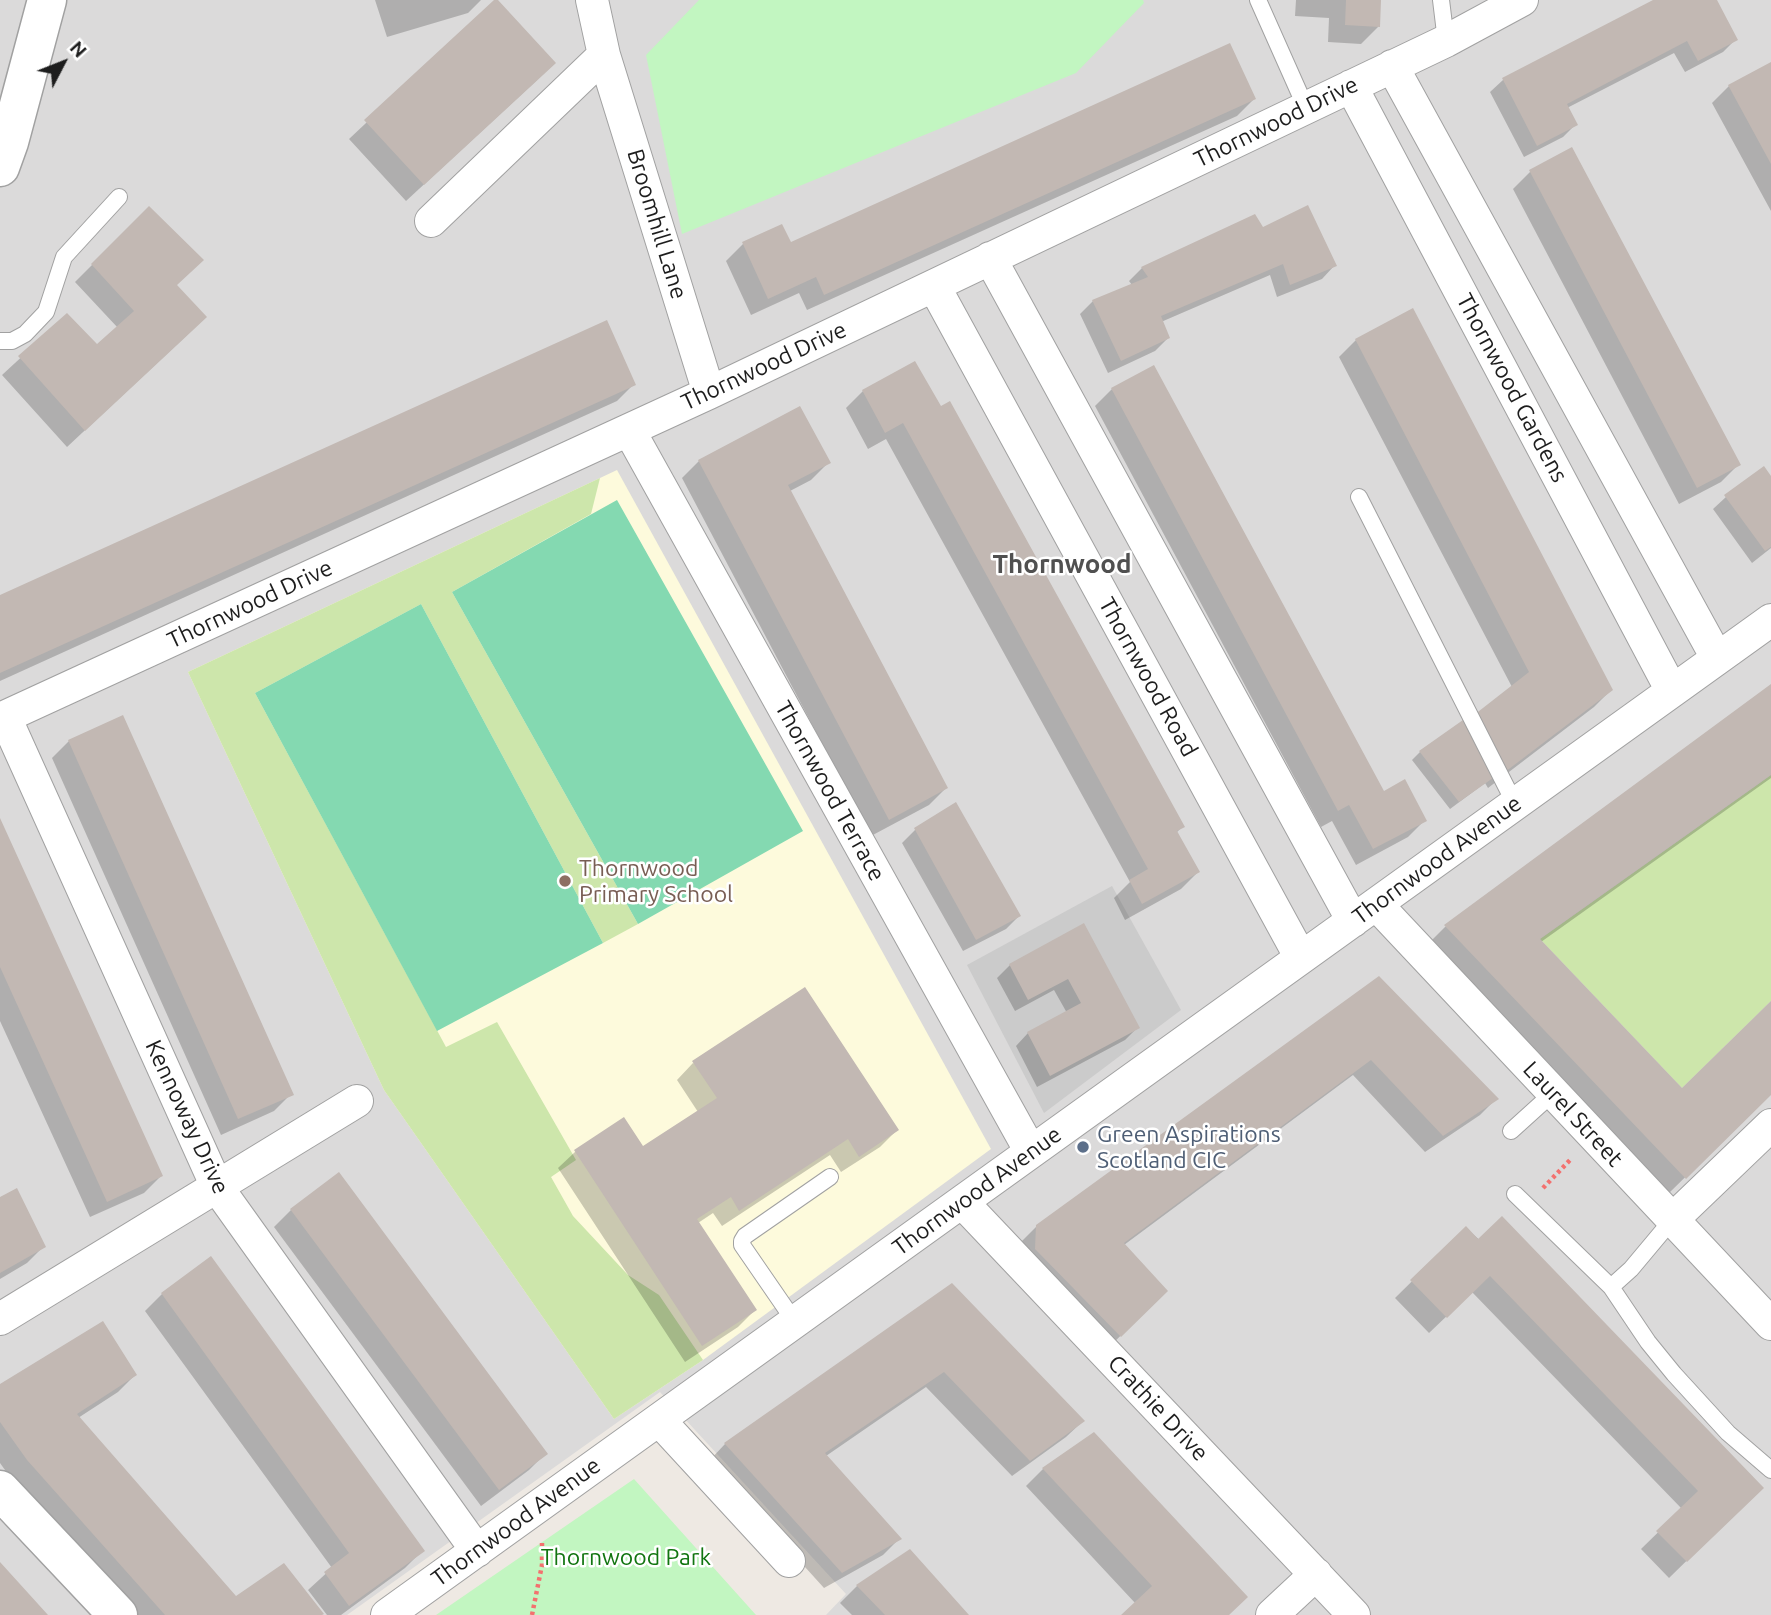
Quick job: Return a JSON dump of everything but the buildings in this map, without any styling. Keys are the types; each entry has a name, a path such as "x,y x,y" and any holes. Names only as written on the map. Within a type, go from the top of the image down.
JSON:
{"street":[{"path":"0,167 47,0"},
{"name":"Broomhill Lane","path":"592,0 604,55 709,393"},
{"name":"Thornwood Drive","path":"2,718 709,393 1446,41 1522,0"},
{"path":"431,220 604,55"},
{"path":"1392,66 1717,658"},
{"name":"Thornwood Gardens","path":"1351,86 1672,691"},
{"path":"990,258 1364,912"},
{"name":"Thornwood Road","path":"933,286 1301,958"},
{"name":"Thornwood Terrace","path":"629,429 1031,1152"},
{"name":"Thornwood Avenue","path":"387,1615 1771,620"},
{"name":"Kennoway Drive","path":"2,718 216,1186 477,1551"},
{"name":"Laurel Street","path":"1364,912 1553,1093 1771,1324"},
{"path":"0,1319 357,1101"},
{"path":"1672,1220 1771,1125"},
{"name":"Crathie Drive","path":"962,1202 1354,1615"},
{"path":"659,1420 789,1561"},
{"path":"0,1490 118,1615"},
{"path":"1272,1615 1316,1574"}],"lane":[{"path":"1258,0 1306,107"},
{"path":"1441,0 1446,41"},
{"path":"0,341 12,341 25,334 46,312 64,257 119,197"},
{"path":"1359,497 1515,804"},
{"path":"1511,1131 1553,1093"},
{"path":"794,1322 742,1245 742,1241 830,1177"},
{"path":"1515,1194 1611,1287 1648,1342 1674,1374 1728,1433 1771,1470"},
{"path":"1611,1287 1631,1269 1672,1220"}],"path":[{"path":"1527,1206 1593,1135"},
{"path":"524,1517 542,1542 542,1565 533,1615"}],"shaded area":[{"path":"0,0 1771,0 1771,1615 826,1615 846,1594 660,1392 347,1615 0,1615"},
{"name":"Thornwood Primary School","path":"617,470 991,1149 703,1360 614,1419 384,1090 188,672"},
{"path":"1112,886 1181,1010 1044,1113 967,965"}],"green space":[{"path":"699,0 1143,0 1144,3 1076,73 682,234 646,55"},
{"path":"600,478 591,514 452,592 638,924 603,943 421,604 255,693 446,1047 497,1022 576,1160 551,1177 573,1216 628,1275 659,1295 703,1360 614,1419 384,1090 188,672"},
{"path":"617,500 803,831 638,924 452,592"},
{"path":"421,604 603,943 437,1031 255,693"},
{"path":"1771,775 1771,1001 1682,1088 1540,939"},
{"name":"Thornwood Park","path":"634,1479 756,1615 436,1615"}],"place":[{"name":"Thornwood Primary School","path":"565,881"},
{"name":"Green Aspirations Scotland CIC","path":"1083,1147"}],"district":[{"name":"Thornwood","path":"1062,564"}]}
